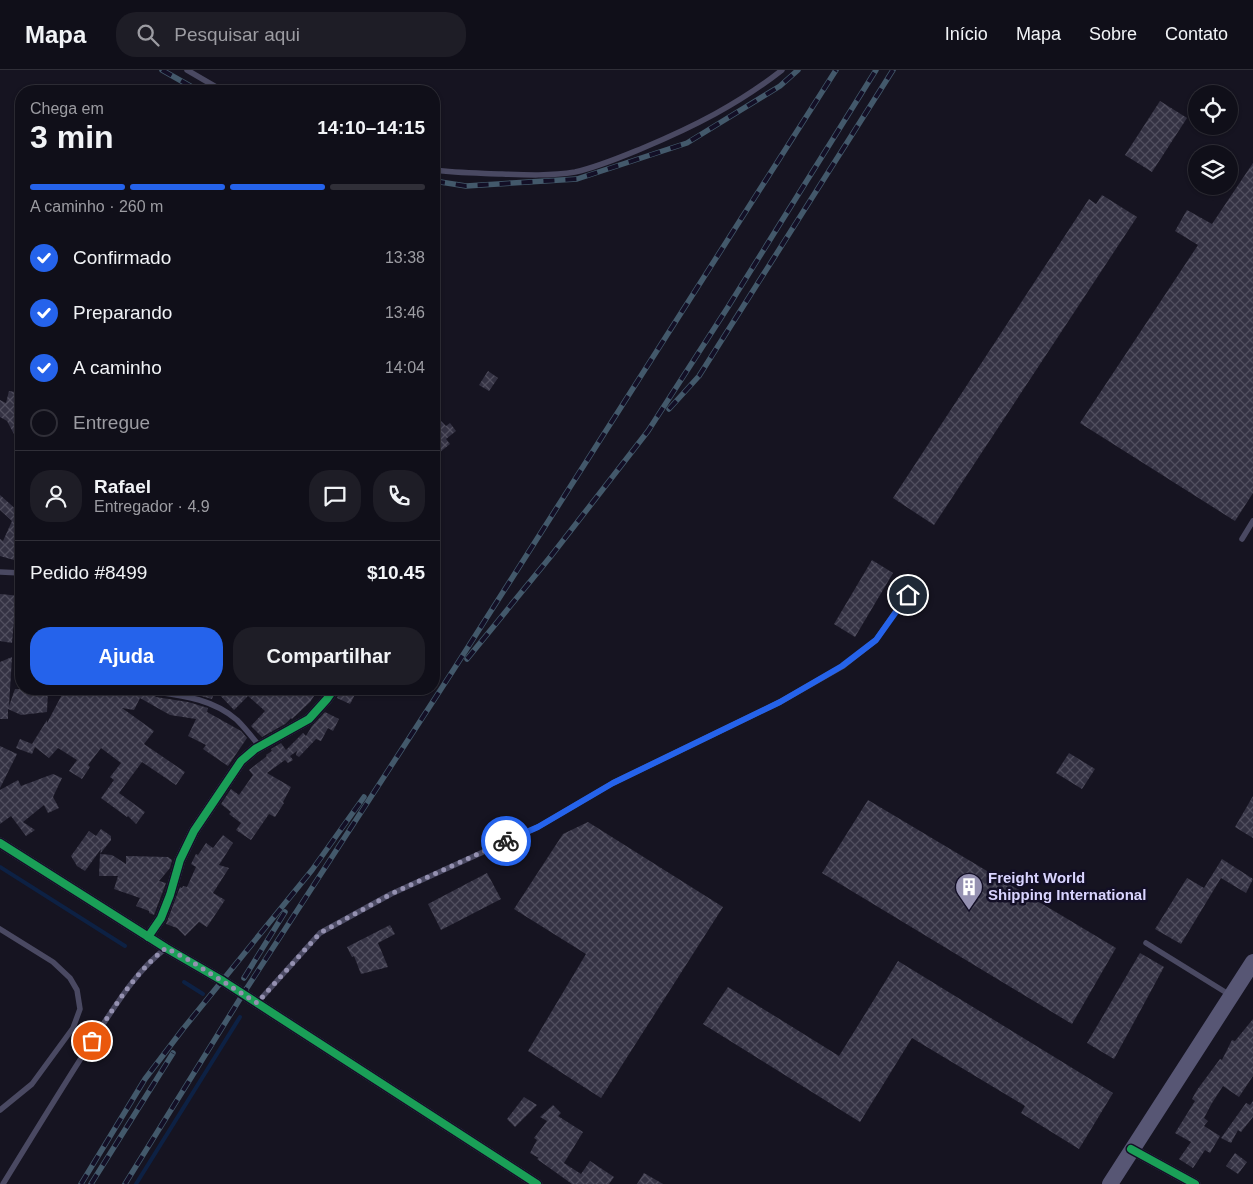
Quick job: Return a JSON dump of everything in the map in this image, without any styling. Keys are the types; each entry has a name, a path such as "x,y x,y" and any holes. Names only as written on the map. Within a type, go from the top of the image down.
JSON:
{"main road":[{"path":"1110,1184 1253,962"}],"street":[{"path":"148,937 162,918 180,860 194,832 241,761 260,747 309,719 330,695"},
{"path":"0,843 148,937 189,960 257,1003 537,1184"},
{"path":"1131,1149 1195,1184"}],"lane":[{"path":"187,70 213,85"},
{"path":"440,171 532,175 583,170 610,162 693,126 757,90 782,70"},
{"path":"1242,539 1253,521"},
{"path":"0,572 15,573"},
{"path":"257,1003 320,933 391,894 538,827 613,783 780,702 842,666 876,640 908,595"},
{"path":"179,695 194,697 211,703 236,719 260,747"},
{"path":"0,929 53,962 70,978 77,990 80,1009 73,1028 32,1084 0,1110"},
{"path":"1146,943 1232,996"},
{"path":"2,1184 73,1070 130,984 152,959 166,948"}],"building":[{"path":"1160,101 1187,118 1152,172 1125,155"},
{"path":"1253,163 1253,493 1235,521 1080,423 1198,245 1175,231 1187,210 1212,224 1231,195 1238,195 1238,185"},
{"path":"1102,195 1137,217 934,525 893,498 1089,199 1096,204"},
{"path":"488,371 498,378 489,391 479,385"},
{"path":"9,391 15,392 15,436 7,421 0,417 0,400 6,403"},
{"path":"440,420 446,426 450,423 456,431 446,439 450,444 440,452"},
{"path":"0,495 15,508 15,560 0,556 0,539 3,541 12,521 0,510"},
{"path":"872,560 893,573 855,637 834,624"},
{"path":"0,594 15,595 12,643 0,641"},
{"path":"12,657 9,706 15,689 15,695 48,695 47,712 21,715 8,709 8,719 0,719 0,662"},
{"path":"62,695 154,695 208,708 207,712 241,731 247,738 228,766 203,749 206,745 188,736 196,719 170,715 140,698 134,710 122,708 154,731 144,744 185,772 176,785 142,762 119,793 145,812 136,824 128,816 101,798 114,780 110,777 121,763 101,748 88,765 90,767 82,779 69,771 77,760 58,748 49,758 35,747 32,754 16,748 20,739 32,744 47,720 47,723"},
{"path":"197,695 213,695 212,699"},
{"path":"220,695 315,695 292,719 262,737 251,726 265,711 248,696 234,710"},
{"path":"338,695 355,695 350,704 337,698"},
{"path":"325,712 339,719 333,731 328,728 321,741 316,739 299,757 296,755 297,751 290,756 293,760 288,763 285,760 267,773 291,787 275,817 269,814 251,840 236,830 241,823 229,814 231,812 221,804 231,789 239,795 253,775 249,770 267,756 272,751 271,749 281,743 286,750 303,733 306,736 312,726"},
{"path":"0,746 17,754 0,788"},
{"path":"1069,753 1095,769 1082,789 1056,773"},
{"path":"53,774 62,778 53,797 59,808 48,813 44,805 23,822 35,830 26,836 11,816 0,824 0,790 18,780 21,786"},
{"path":"1253,796 1253,838 1235,827"},
{"name":"Freight World Shipping International","path":"868,800 1116,948 1072,1024 822,873"},
{"path":"588,822 723,907 601,1098 528,1051 586,954 514,909 563,834"},
{"path":"101,829 111,836 111,840 100,854 101,849 85,871 77,866 71,856 89,831 96,836"},
{"path":"223,835 233,843 219,865 229,868 213,893 225,900 207,927 199,922 185,936 177,928 166,924 180,887 187,887 196,867 191,864 196,854 198,855 206,843 213,848"},
{"path":"100,854 112,855 126,864 126,856 168,857 172,860 170,868 159,881 166,883 154,915 136,906 140,898 114,889 118,876 99,876"},
{"path":"1222,859 1253,879 1246,893 1221,878 1181,944 1155,929 1187,878 1204,888"},
{"path":"487,873 501,899 441,930 428,904"},
{"path":"390,925 395,934 378,943 388,967 361,974 354,956 352,957 347,947"},
{"path":"1140,953 1164,967 1114,1059 1087,1043"},
{"path":"898,961 1113,1093 1079,1149 1021,1113 1025,1106 912,1038 860,1122 703,1024 728,987 839,1056"},
{"path":"1253,1019 1253,1076 1239,1097 1223,1086 1204,1118 1208,1121 1204,1126 1220,1136 1210,1153 1205,1150 1193,1168 1179,1159 1191,1142 1175,1133 1195,1101 1192,1099 1197,1090 1220,1059 1222,1060 1232,1040 1235,1041"},
{"path":"524,1097 537,1105 515,1127 507,1119"},
{"path":"1253,1101 1253,1117 1241,1132 1238,1130 1231,1143 1221,1138 1246,1103 1250,1105"},
{"path":"553,1105 561,1113 558,1116 583,1132 564,1163 581,1174 590,1161 614,1177 609,1184 572,1184 530,1153 537,1140 534,1138 547,1121 540,1117"},
{"path":"1235,1153 1247,1162 1238,1174 1226,1166"},
{"path":"644,1173 663,1184 637,1184"}],"waterway":[{"path":"0,867 125,946"},
{"path":"184,982 203,994"},
{"path":"136,1184 240,1017"}],"railway":[{"path":"162,70 188,85"},
{"path":"440,182 466,186 577,179 687,143 780,86 798,70"},
{"path":"440,691 836,70"},
{"path":"467,659 551,556 648,431 876,70"},
{"path":"669,409 699,376 893,70"},
{"path":"125,1184 243,994 437,695"},
{"path":"81,1184 145,1079 183,1029 312,870 364,797"},
{"path":"244,978 285,912"},
{"path":"91,1184 173,1053"}],"cycle path":[{"path":"148,937 161,918 180,860 194,831 241,761 255,749 309,719 330,695"},
{"path":"0,843 166,948 223,981 537,1184"},
{"path":"1131,1149 1195,1184"}],"way so far":[{"path":"92,1041 130,984 152,959 166,948 189,960 257,1003 320,933 391,894 506,841"}],"place":[{"name":"Freight World Shipping International","path":"969,911"}],"route":[{"path":"506,841 538,827 613,783 780,702 842,666 876,640 908,595"}]}
